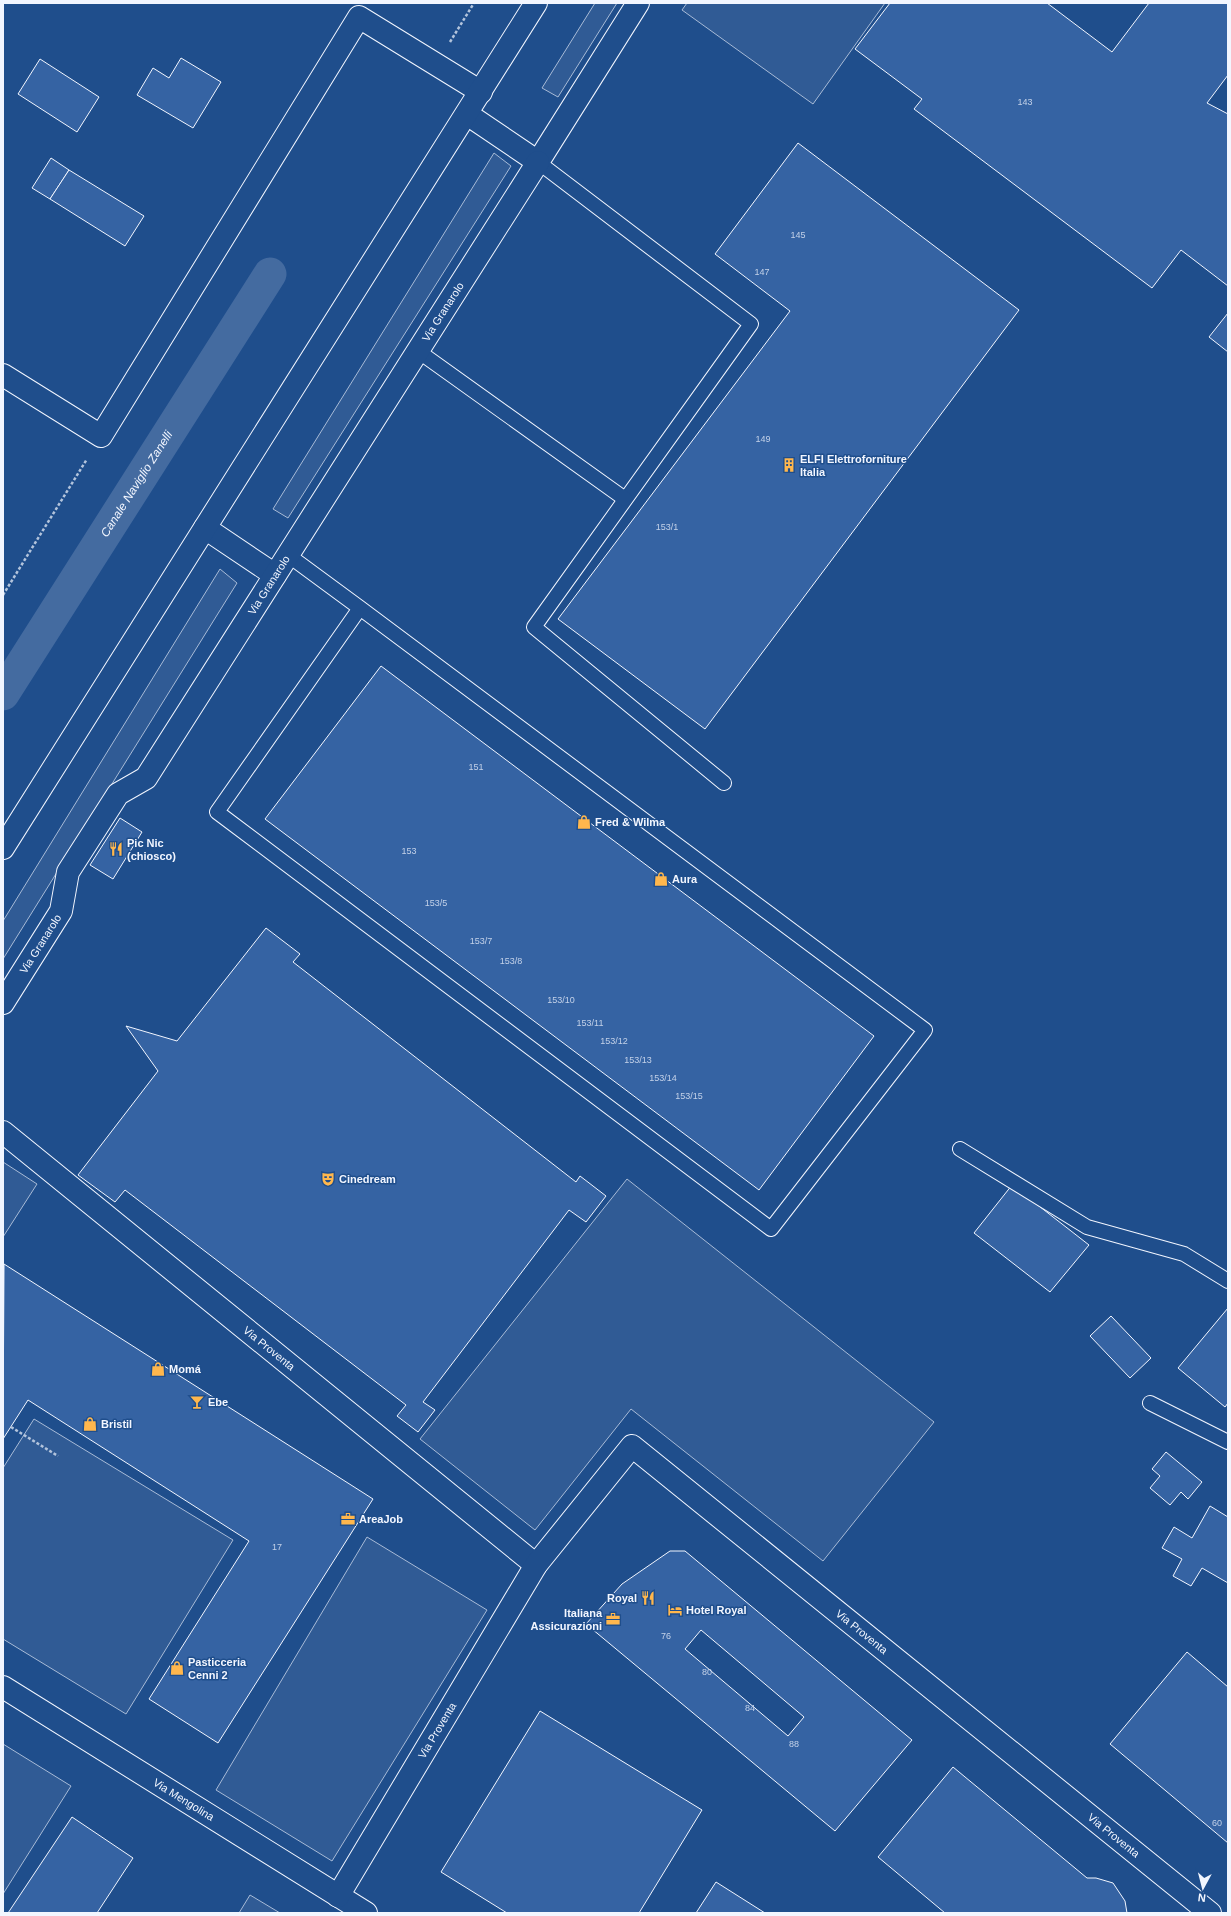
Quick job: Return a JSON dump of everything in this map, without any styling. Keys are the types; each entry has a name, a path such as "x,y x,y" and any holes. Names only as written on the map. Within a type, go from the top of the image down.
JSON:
{"street":[{"path":"3,848 536,3"},
{"name":"Via Granarolo","path":"3,1002 61,911 68,872 118,794 146,778 638,3"},
{"path":"3,375 101,436 358,17 481,92"},
{"path":"467,114 538,162"},
{"path":"205,528 275,575"},
{"name":"Via Proventa","path":"3,1132 536,1565"},
{"name":"Via Proventa","path":"338,1896 536,1565 632,1446 1210,1913"},
{"name":"Via Mengolina","path":"3,1686 366,1913"}],"lane":[{"path":"538,162 751,324 534,627 724,784"},
{"path":"418,351 625,499"},
{"path":"288,555 360,608 925,1030 771,1229 217,812 360,608"},
{"path":"960,1149 1087,1227 1184,1254 1228,1281"},
{"path":"1150,1403 1228,1442"}],"path":[{"path":"436,65 474,3"},
{"path":"3,595 101,436"},
{"path":"11,1427 58,1456"}],"shaded area":[{"path":"595,3 617,3 558,97 542,88"},
{"path":"687,3 885,3 813,104 682,10"},
{"path":"494,153 511,166 288,518 273,509"},
{"path":"220,569 237,583 3,959 3,921"},
{"path":"3,1162 37,1184 3,1237"},
{"path":"627,1179 934,1422 823,1561 631,1409 535,1530 420,1439"},
{"path":"34,1419 233,1540 126,1714 3,1639 3,1468"},
{"path":"367,1537 487,1610 332,1861 216,1790"},
{"path":"3,1744 71,1786 3,1894"},
{"path":"250,1895 280,1913 239,1913"}],"building":[{"path":"890,3 1047,3 1112,52 1149,3 1228,3 1228,75 1207,103 1228,114 1228,286 1181,250 1152,288 914,109 922,99 855,49"},
{"path":"181,58 221,82 193,128 137,95 153,68 169,78"},
{"path":"40,59 99,97 77,132 18,94"},
{"name":"ELFI Elettroforniture Italia","path":"798,143 1019,310 705,729 558,619 790,311 715,254"},
{"path":"51,158 69,170 50,199 32,188"},
{"path":"69,170 144,216 125,246 50,199"},
{"path":"1228,313 1228,352 1209,337"},
{"path":"381,666 874,1036 759,1190 265,819"},
{"path":"120,818 142,832 113,879 90,865"},
{"name":"Cinedream","path":"266,928 300,954 293,962 576,1182 580,1176 606,1196 586,1222 569,1210 423,1402 435,1410 418,1432 397,1416 406,1405 125,1190 115,1202 78,1175 158,1071 126,1026 177,1041"},
{"path":"1012,1185 1089,1245 1050,1292 974,1233"},
{"path":"4,1264 373,1499 218,1743 149,1699 249,1541 28,1400 3,1439"},
{"path":"1228,1308 1228,1403 1225,1407 1178,1368"},
{"path":"1111,1316 1151,1358 1130,1378 1090,1336"},
{"path":"1166,1452 1202,1482 1188,1499 1181,1492 1170,1505 1150,1488 1160,1476 1152,1469"},
{"path":"1210,1506 1228,1517 1228,1583 1202,1568 1191,1586 1173,1576 1182,1559 1162,1548 1174,1527 1192,1538"},
{"path":"670,1551 685,1551 912,1740 835,1831 586,1624 622,1584","holes":["701,1630 804,1717 788,1736 685,1649"]},
{"path":"1187,1652 1228,1687 1228,1843 1110,1744"},
{"path":"540,1711 702,1810 639,1913 507,1913 441,1872"},
{"path":"953,1767 1087,1878 1096,1878 1113,1883 1125,1901 1127,1913 945,1913 878,1857"},
{"path":"72,1817 133,1858 97,1913 8,1913"},
{"path":"716,1882 765,1913 696,1913"}],"waterway":[{"name":"Canale Naviglio Zanelli","path":"3,694 270,274"}],"place":[{"name":"ELFI Elettroforniture Italia","path":"789,465"},
{"name":"Fred & Wilma","path":"584,822"},
{"name":"Pic Nic (chiosco)","path":"116,849"},
{"name":"Aura","path":"661,879"},
{"name":"Cinedream","path":"328,1179"},
{"name":"Momá","path":"158,1369"},
{"name":"Ebe","path":"197,1402"},
{"name":"Bristil","path":"90,1424"},
{"name":"AreaJob","path":"348,1519"},
{"name":"Royal","path":"648,1598"},
{"name":"Hotel Royal","path":"675,1610"},
{"name":"Italiana Assicurazioni","path":"613,1619"},
{"name":"Pasticceria Cenni 2","path":"177,1668"}]}
